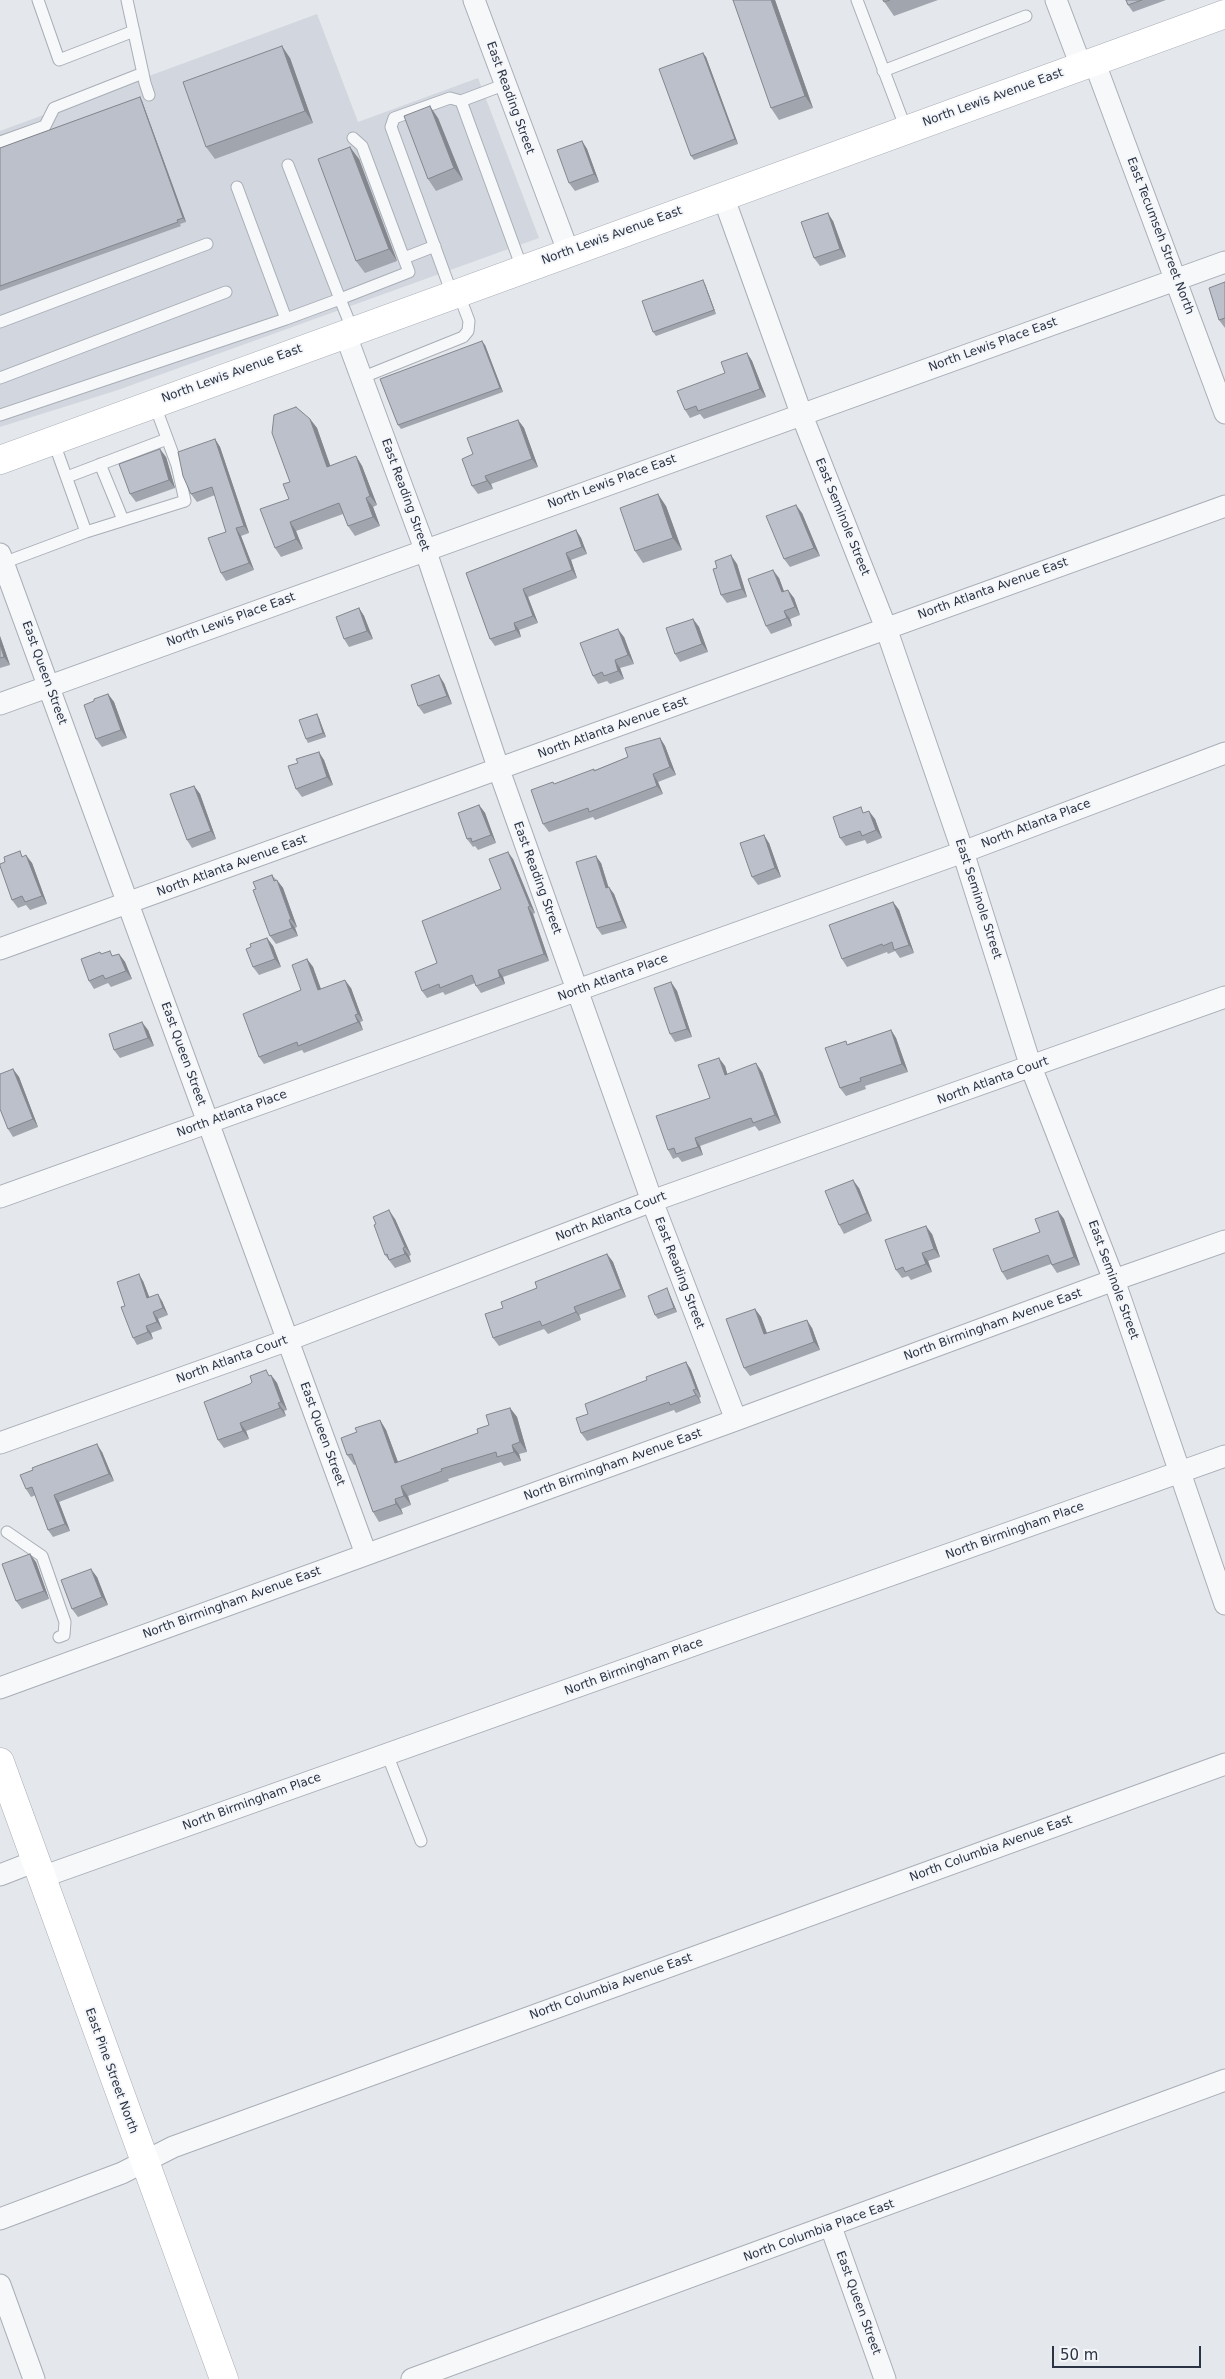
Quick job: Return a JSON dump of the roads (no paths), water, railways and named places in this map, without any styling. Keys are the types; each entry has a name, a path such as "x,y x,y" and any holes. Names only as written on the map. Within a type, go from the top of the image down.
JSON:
{"main road":[{"name":"North Lewis Avenue East","path":"0,460 568,251 1225,14"},
{"name":"East Pine Street North","path":"0,1762 224,2379"}],"street":[{"name":"East Reading Street","path":"474,0 568,251"},
{"name":"East Tecumseh Street North","path":"1056,0 1087,63 1176,279 1225,412"},
{"name":"East Seminole Street","path":"723,196 801,413 886,628 963,852 1031,1067 1114,1280 1182,1472 1225,1604"},
{"name":"North Lewis Place East","path":"0,704 801,413 1225,262"},
{"name":"East Reading Street","path":"349,332 362,378 425,549 498,770 652,1201 736,1420"},
{"name":"North Atlanta Avenue East","path":"0,949 1225,506"},
{"name":"East Queen Street","path":"3,567 129,903 366,1554"},
{"name":"North Atlanta Place","path":"0,1197 963,852 1225,753"},
{"name":"North Atlanta Court","path":"0,1443 288,1340 652,1201 1225,997"},
{"name":"North Birmingham Avenue East","path":"0,1688 1225,1241"},
{"name":"North Birmingham Place","path":"0,1875 39,1869 387,1754 1225,1456"},
{"name":"North Columbia Avenue East","path":"0,2218 122,2173 182,2143 1225,1764"},
{"name":"North Columbia Place East","path":"412,2379 831,2227 1225,2080"},
{"name":"East Queen Street","path":"831,2227 885,2379"},
{"path":"0,2285 34,2379"}],"lane":[{"path":"38,0 59,60 134,31"},
{"path":"127,0 142,73 149,95"},
{"path":"857,0 906,129"},
{"path":"884,71 1026,16"},
{"path":"0,142 46,126 54,108 142,73"},
{"path":"362,378 463,337 468,331 469,321 435,246 391,127 394,118 450,98 461,101 506,84"},
{"path":"461,101 522,268"},
{"path":"0,415 286,319 409,272 362,146 353,138"},
{"path":"288,165 340,298 349,332"},
{"path":"237,187 286,319"},
{"path":"0,322 207,244"},
{"path":"404,258 435,246"},
{"path":"0,378 226,292"},
{"path":"3,567 86,532 185,501 177,465 154,403"},
{"path":"67,477 167,439"},
{"path":"53,440 86,532"},
{"path":"100,464 124,520"},
{"path":"7,1532 42,1556 65,1622 64,1635 59,1637"},
{"path":"387,1754 421,1841"}]}
